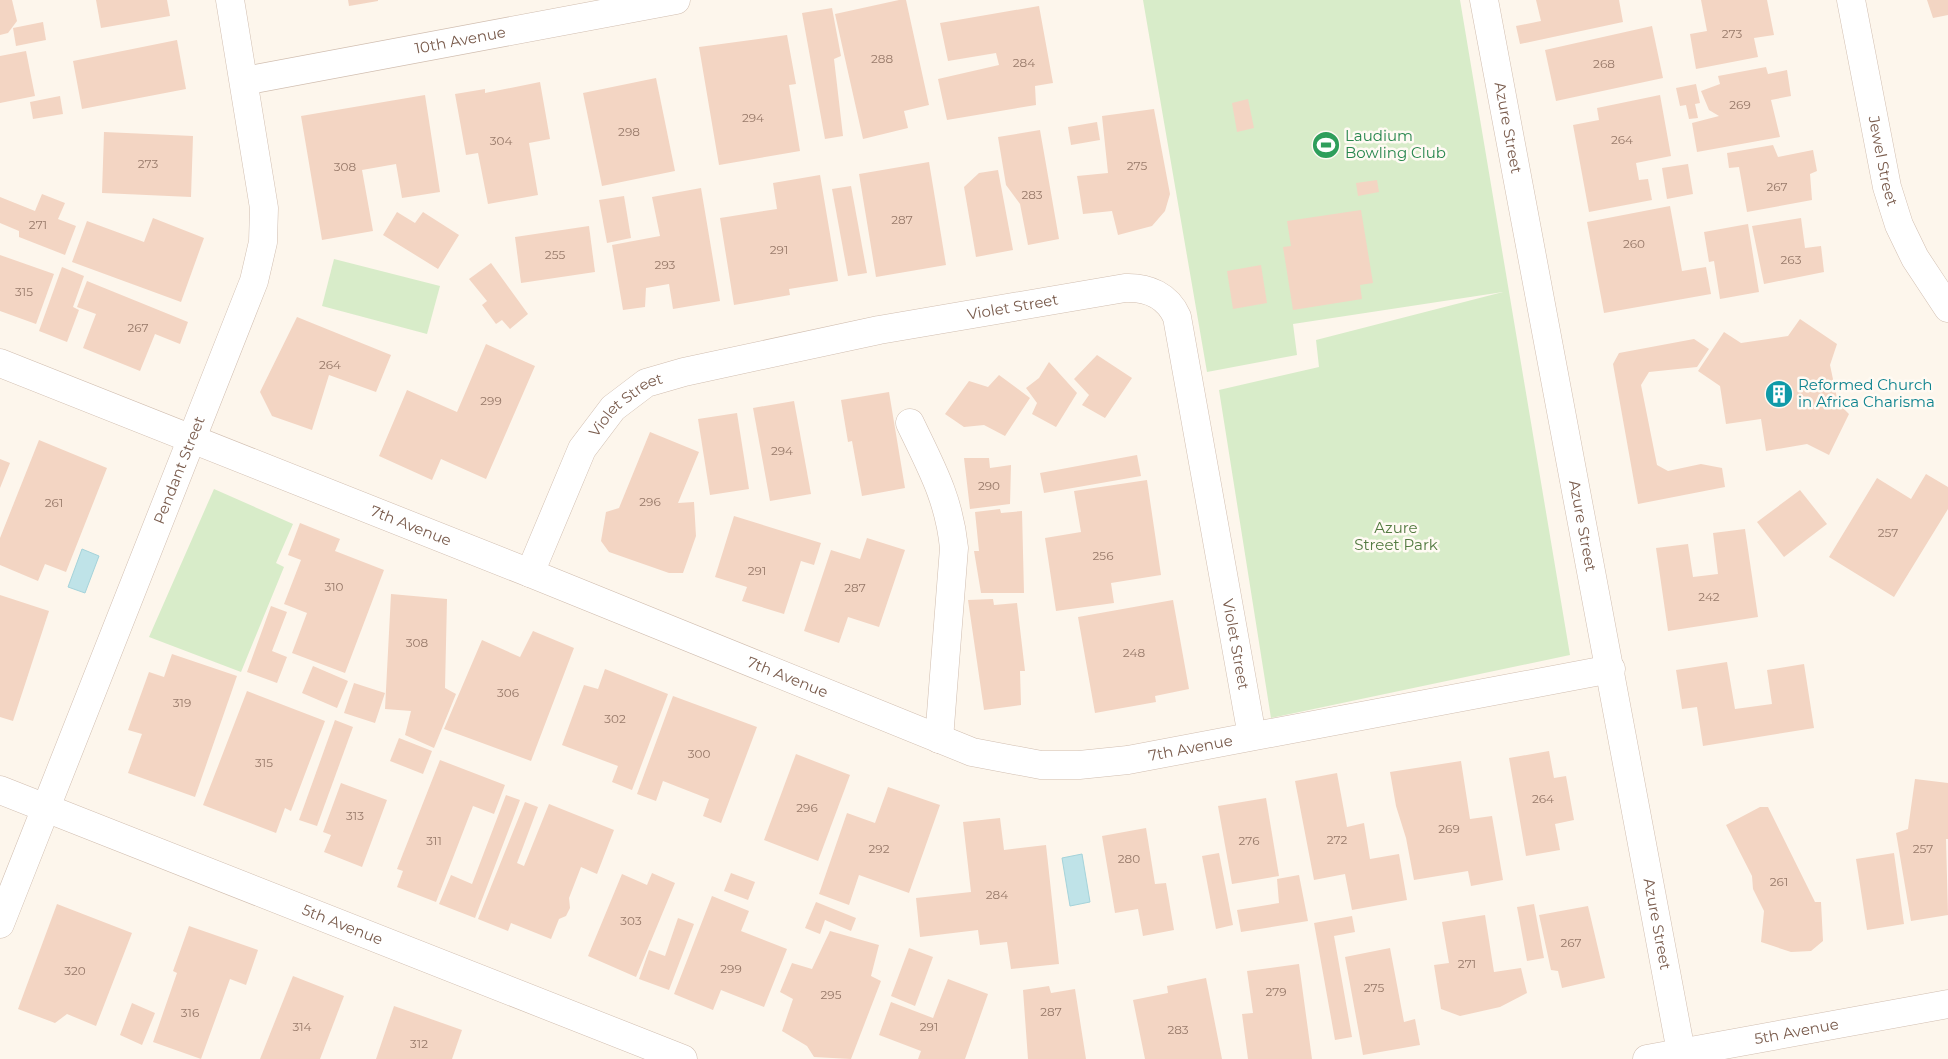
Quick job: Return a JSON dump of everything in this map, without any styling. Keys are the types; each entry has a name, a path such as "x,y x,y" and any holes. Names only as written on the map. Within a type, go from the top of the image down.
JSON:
{"street":[{"name":"Pendant Street","path":"0,924 254,280 262,242 264,208 230,0"},
{"name":"10th Avenue","path":"244,81 676,0"},
{"name":"Azure Street","path":"1484,0 1682,1052"},
{"name":"Jewel Street","path":"1851,0 1887,187 1899,225 1915,258 1948,308"},
{"name":"Violet Street","path":"530,573 582,448 613,408 646,383 677,374 879,330 1125,288 1146,290 1158,294 1166,300 1177,317 1252,736"},
{"name":"7th Avenue","path":"0,363 530,573 972,752 1022,762 1061,766 1128,760 1611,669"},
{"path":"910,423 944,494 951,523 954,548 939,739"},
{"name":"5th Avenue","path":"0,790 683,1059"},
{"name":"5th Avenue","path":"1647,1059 1948,1004"}],"green space":[{"name":"Azure Street Park","path":"1143,0 1460,0 1570,655 1271,718 1219,390 1319,367 1316,340 1503,292 1293,324 1297,355 1207,372"},
{"path":"334,259 440,286 427,334 322,306"},
{"path":"214,489 293,524 276,563 284,567 241,672 149,637"}],"water":[{"path":"82,549 99,556 85,593 68,587"},
{"path":"1082,854 1090,902 1070,906 1062,858"}],"building":[{"path":"0,0 12,0 17,21 8,33 0,35"},
{"path":"96,0 167,0 170,16 101,28"},
{"path":"348,0 378,0 378,1 349,6"},
{"path":"906,0 929,105 904,111 908,128 863,139 835,14"},
{"path":"1536,0 1619,0 1623,22 1520,44 1516,26 1541,21"},
{"path":"1701,0 1767,0 1774,35 1754,38 1758,57 1696,69 1690,34 1707,31"},
{"path":"1927,0 1948,0 1948,15 1933,18"},
{"path":"1039,6 1053,83 1035,86 1036,105 947,120 938,79 999,65 996,53 948,61 940,23"},
{"path":"832,8 841,56 834,59 843,136 825,139 802,13"},
{"path":"43,22 46,40 16,46 13,28"},
{"path":"1652,26 1663,78 1556,101 1545,50"},
{"path":"787,35 796,84 789,85 800,151 719,165 699,47"},
{"path":"177,40 186,89 82,109 73,61"},
{"path":"26,51 35,96 0,103 0,56"},
{"path":"1766,67 1768,74 1787,70 1791,96 1771,100 1780,137 1697,152 1692,123 1719,116 1709,110 1701,91 1720,84 1718,76"},
{"path":"656,78 675,171 602,186 583,93"},
{"path":"540,82 550,139 529,143 538,195 488,204 478,153 466,155 455,94 485,89 485,93"},
{"path":"1696,84 1700,103 1695,104 1698,118 1689,119 1686,105 1680,106 1676,88"},
{"path":"425,95 440,192 402,198 396,164 362,170 373,231 322,240 301,116"},
{"path":"1660,95 1671,156 1636,163 1639,180 1648,179 1652,200 1589,212 1573,125 1599,120 1597,108"},
{"path":"60,96 63,114 33,119 30,102"},
{"path":"1248,99 1254,128 1237,132 1232,103"},
{"path":"1154,109 1170,194 1165,211 1152,226 1118,235 1112,211 1083,214 1077,176 1108,173 1102,116"},
{"path":"1097,122 1100,140 1071,145 1068,127"},
{"path":"1040,130 1059,239 1028,245 1020,204 1006,185 998,137"},
{"path":"104,132 193,136 191,197 102,193"},
{"path":"1773,145 1778,157 1813,150 1817,171 1810,174 1812,200 1747,212 1739,167 1729,168 1727,153"},
{"path":"929,162 946,265 876,277 859,174"},
{"path":"1688,164 1693,194 1667,199 1662,168"},
{"path":"998,170 1013,250 976,257 964,187 979,173"},
{"path":"820,175 838,281 789,289 790,295 734,305 720,218 777,209 773,183"},
{"path":"1377,180 1379,192 1358,196 1356,183"},
{"path":"851,186 867,273 848,276 832,189"},
{"path":"701,188 720,301 673,309 669,284 646,288 645,307 623,310 612,245 660,236 652,197"},
{"path":"42,194 65,203 58,219 76,226 65,255 19,237 19,231 0,223 0,197 35,211"},
{"path":"624,196 631,238 607,243 599,200"},
{"path":"1670,206 1682,271 1706,267 1711,294 1604,313 1587,222"},
{"path":"1361,210 1373,283 1360,285 1362,299 1293,310 1283,247 1291,246 1287,221"},
{"path":"397,212 415,223 423,212 459,235 438,269 383,235"},
{"path":"153,218 204,238 181,302 72,262 87,221 144,242"},
{"path":"1801,218 1805,248 1821,246 1824,272 1764,284 1752,226"},
{"path":"1748,224 1759,292 1720,299 1714,261 1709,262 1704,232"},
{"path":"589,226 595,272 521,283 515,237"},
{"path":"0,255 54,274 36,324 0,311"},
{"path":"491,263 528,314 510,329 502,320 496,324 482,305 487,301 469,279"},
{"path":"1261,265 1267,303 1233,309 1227,271"},
{"path":"62,267 84,276 73,307 79,310 67,342 39,331"},
{"path":"87,281 188,322 180,344 155,334 140,371 83,348 96,314 77,307"},
{"path":"297,317 391,355 376,392 329,375 312,430 272,416 260,392"},
{"name":"Reformed Church in Africa Charisma","path":"1800,319 1837,344 1830,365 1838,403 1849,414 1829,455 1807,444 1766,451 1761,419 1726,424 1720,386 1698,371 1724,332 1741,343 1788,336"},
{"path":"1694,339 1709,349 1697,367 1649,372 1641,385 1657,465 1668,471 1701,464 1722,468 1725,487 1638,504 1613,364 1619,353"},
{"path":"486,344 535,366 486,479 441,459 432,480 379,456 407,390 457,412"},
{"path":"1097,355 1132,378 1105,418 1082,405 1089,395 1074,379"},
{"path":"1049,362 1077,393 1056,427 1032,414 1037,403 1026,388 1039,378"},
{"path":"999,375 1030,398 1005,436 984,425 964,427 945,414 969,381 988,387"},
{"path":"889,392 905,488 862,496 852,441 848,442 841,400"},
{"path":"794,401 811,494 770,501 753,408"},
{"path":"737,413 749,489 710,495 698,419"},
{"path":"650,432 699,452 678,503 694,502 696,536 683,573 669,573 609,552 601,541 606,512 619,508"},
{"path":"39,440 107,468 66,572 45,564 38,581 0,565 0,538"},
{"path":"1137,455 1141,476 1044,493 1040,473"},
{"path":"964,458 989,458 990,468 1011,465 1010,504 970,509"},
{"path":"0,459 10,463 0,488"},
{"path":"1926,474 1948,487 1948,509 1894,597 1829,557 1877,478 1911,499"},
{"path":"1147,480 1161,575 1111,583 1114,603 1056,611 1045,538 1081,532 1074,491"},
{"path":"1800,490 1827,524 1784,557 1757,522"},
{"path":"1000,509 1001,513 1022,511 1024,593 981,593 974,551 979,551 975,512"},
{"path":"734,516 821,543 814,565 801,561 784,614 742,601 747,587 715,577"},
{"path":"300,523 340,539 335,551 384,570 345,673 292,653 307,613 284,604 301,560 288,555"},
{"path":"1745,529 1758,617 1668,631 1656,548 1688,544 1693,577 1718,574 1713,533"},
{"path":"867,538 905,550 879,627 848,617 839,643 804,631 831,550 860,559"},
{"path":"391,594 447,599 445,688 456,694 434,748 405,735 411,711 385,709"},
{"path":"0,595 49,611 13,721 0,717"},
{"path":"993,599 994,605 1017,603 1025,671 1020,671 1021,705 984,710 968,600"},
{"path":"1173,600 1189,689 1155,696 1156,702 1095,713 1078,617"},
{"path":"271,606 287,612 272,651 287,657 277,683 247,672"},
{"path":"533,631 574,648 531,761 444,729 482,640 520,657"},
{"path":"172,654 237,676 195,797 128,773 142,734 128,730 149,672 164,677"},
{"path":"1727,662 1735,709 1772,704 1767,670 1804,664 1814,728 1703,746 1697,707 1682,709 1676,670"},
{"path":"313,666 348,681 337,708 302,693"},
{"path":"605,669 668,694 632,790 612,782 618,766 562,745 584,685 598,689"},
{"path":"354,683 385,693 375,723 344,713"},
{"path":"247,691 325,721 291,811 285,808 276,833 203,805"},
{"path":"673,696 757,727 721,823 703,816 709,799 663,781 656,801 637,794"},
{"path":"335,720 353,727 317,826 299,820"},
{"path":"399,738 432,751 423,774 390,761"},
{"path":"1549,751 1554,778 1566,776 1574,820 1555,824 1560,850 1526,856 1509,758"},
{"path":"796,754 850,775 818,861 764,840"},
{"path":"440,760 505,785 494,814 473,806 436,902 397,887 403,871 397,869"},
{"path":"1461,761 1470,819 1492,816 1503,880 1471,886 1468,871 1414,880 1406,838 1396,806 1390,772"},
{"path":"1337,773 1347,827 1364,823 1370,859 1399,854 1407,900 1352,910 1345,874 1314,880 1295,781"},
{"path":"1915,779 1948,783 1948,839 1946,839 1948,915 1911,921 1896,833 1908,829"},
{"path":"341,783 387,800 362,867 324,852 331,835 323,832"},
{"path":"888,787 940,805 909,893 859,875 849,905 819,894 847,813 875,823"},
{"path":"506,795 520,800 475,918 439,904 451,875 472,884"},
{"path":"1266,798 1279,876 1232,884 1218,806"},
{"path":"525,802 538,807 517,863 524,866 549,804 614,830 597,874 581,867 569,898 570,908 566,916 559,919 551,939 511,923 508,931 478,919"},
{"path":"1760,807 1768,807 1815,902 1821,902 1823,941 1811,951 1791,952 1761,942 1764,911 1753,889 1752,876 1726,825"},
{"path":"1000,818 1004,850 1046,845 1059,964 1011,969 1007,942 980,945 978,930 920,937 916,898 971,892 963,822"},
{"path":"1146,828 1155,884 1166,883 1174,930 1143,936 1138,909 1115,913 1102,836"},
{"path":"1219,853 1233,925 1216,929 1202,856"},
{"path":"1894,853 1904,924 1867,930 1856,859"},
{"path":"652,873 675,883 636,977 588,956 622,874 647,885"},
{"path":"731,873 755,882 748,900 724,891"},
{"path":"1299,875 1308,921 1241,932 1237,910 1279,903 1277,879"},
{"path":"712,896 749,911 741,931 787,949 764,1007 721,990 713,1010 674,994"},
{"path":"816,902 856,918 851,931 825,920 820,934 805,928"},
{"path":"57,904 132,933 96,1026 67,1014 55,1023 18,1009"},
{"path":"1534,904 1544,958 1527,961 1517,907"},
{"path":"1588,906 1605,978 1562,988 1558,971 1551,970 1539,915"},
{"path":"1485,915 1494,972 1521,968 1527,993 1500,1007 1460,1016 1441,1009 1434,965 1449,963 1442,922"},
{"path":"1352,916 1355,932 1334,936 1352,1037 1335,1040 1314,923"},
{"path":"678,918 694,924 669,990 639,979 649,950 665,956"},
{"path":"189,926 258,950 246,985 230,979 201,1059 153,1042 177,973 173,971"},
{"path":"830,931 879,945 871,976 881,981 851,1059 814,1057 807,1046 782,1031 793,999 780,992 792,963 812,969"},
{"path":"909,948 933,957 915,1006 891,996"},
{"path":"1390,948 1404,1022 1415,1019 1420,1045 1363,1055 1345,957"},
{"path":"1299,964 1312,1059 1248,1059 1242,1014 1253,1013 1247,971"},
{"path":"293,976 344,996 320,1059 260,1059"},
{"path":"1206,978 1222,1059 1145,1059 1133,1000 1168,993 1167,986"},
{"path":"948,979 988,994 965,1059 918,1059 921,1051 879,1035 891,1002 933,1018"},
{"path":"1049,986 1051,993 1075,989 1086,1059 1028,1059 1023,990"},
{"path":"132,1003 155,1013 142,1045 120,1035"},
{"path":"394,1006 462,1030 452,1059 376,1059"}],"place":[{"name":"Laudium Bowling Club","path":"1326,145"},
{"name":"Reformed Church in Africa Charisma","path":"1779,394"}]}
